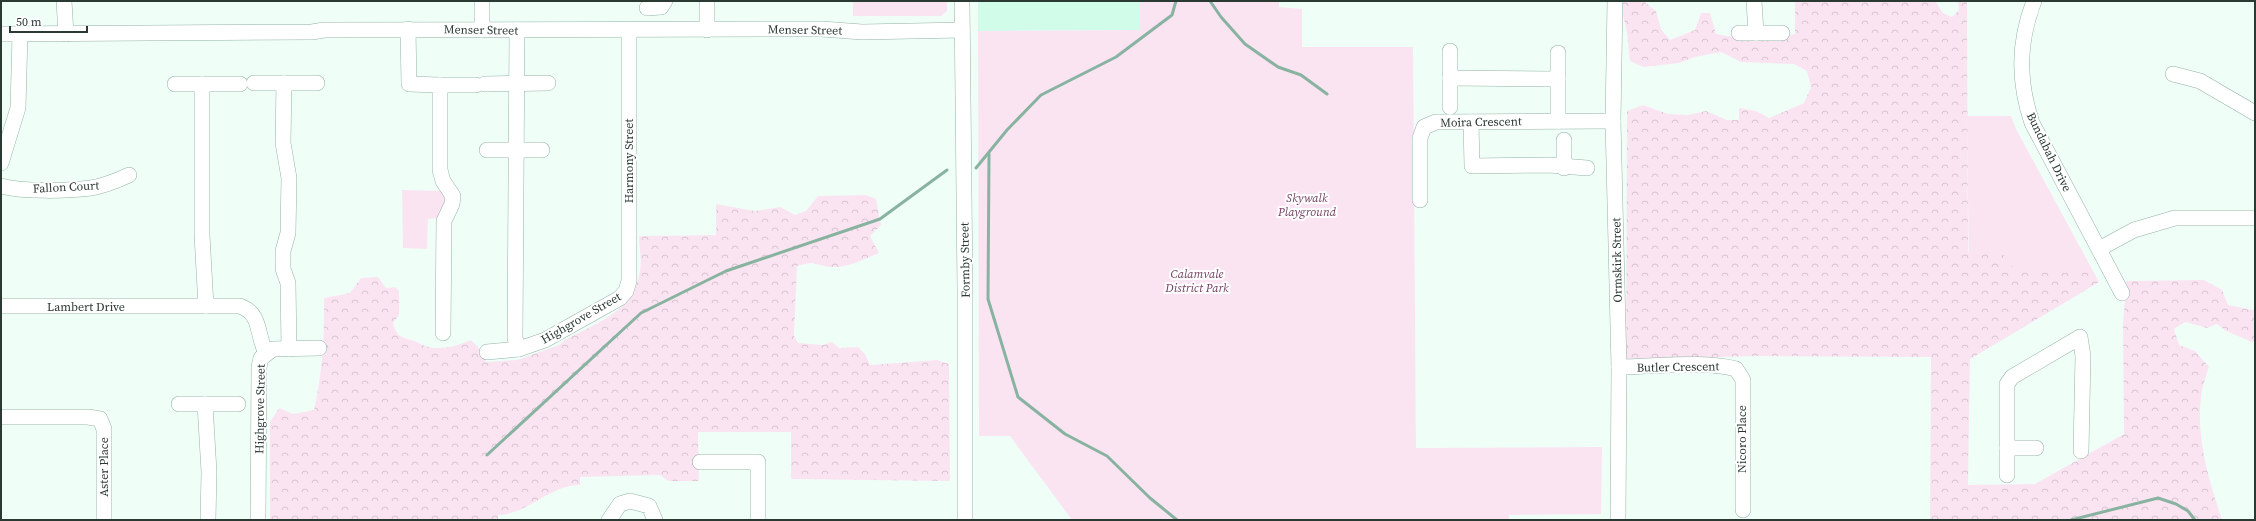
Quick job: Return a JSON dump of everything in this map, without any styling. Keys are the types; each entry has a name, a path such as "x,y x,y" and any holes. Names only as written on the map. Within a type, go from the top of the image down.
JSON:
{"street":[{"path":"64,1 66,34"},
{"path":"482,1 482,30"},
{"path":"647,8 661,7 665,1"},
{"path":"707,1 707,30"},
{"name":"Formby Street","path":"962,1 965,289 965,520"},
{"name":"Ormskirk Street","path":"1614,1 1613,121 1619,367 1618,520"},
{"path":"1754,1 1756,33"},
{"name":"Bundabah Drive","path":"2034,1 2024,35 2021,66 2023,98 2032,123 2122,293"},
{"path":"408,29 409,84 518,85 548,83"},
{"name":"Menser Street","path":"1,34 312,32 324,30 408,29 822,29 894,32 962,30"},
{"path":"517,30 518,85 515,338 519,349"},
{"name":"Harmony Street","path":"626,291 629,280 629,30"},
{"path":"1739,33 1782,33"},
{"path":"1,163 18,108 20,34"},
{"path":"1450,51 1450,107"},
{"path":"1558,53 1558,121"},
{"path":"2173,74 2200,81 2255,113"},
{"path":"1450,78 1558,79"},
{"path":"284,83 283,142 289,178 288,233 283,250 284,268 288,283 289,349"},
{"path":"175,84 317,83"},
{"path":"202,84 202,236 206,306"},
{"path":"440,85 440,170 443,181 453,196 452,204 444,221 443,333"},
{"name":"Moira Crescent","path":"1420,200 1420,138 1424,127 1436,122 1613,121"},
{"path":"1471,122 1472,166 1549,165 1564,168 1587,168"},
{"path":"1564,140 1564,168"},
{"path":"487,150 542,150"},
{"name":"Fallon Court","path":"1,186 21,189 91,188 112,183 129,175"},
{"path":"2098,249 2134,230 2175,218 2255,218"},
{"name":"Highgrove Street","path":"487,352 519,349 545,340 620,298 626,291"},
{"name":"Lambert Drive","path":"1,306 240,306 250,310 256,319 258,336 266,353"},
{"path":"2007,475 2008,384 2012,377 2080,337 2083,356 2081,451"},
{"name":"Highgrove Street","path":"258,520 259,367 261,358 273,349 318,348"},
{"name":"Butler Crescent","path":"1619,367 1696,365 1728,366 1736,369"},
{"name":"Nicoro Place","path":"1736,369 1743,380 1743,510"},
{"path":"179,404 238,404"},
{"path":"205,404 209,472 208,520"},
{"name":"Aster Place","path":"1,417 88,417 100,419 104,429 104,520"},
{"path":"2007,448 2036,448"},
{"path":"700,462 758,462 758,520"},
{"path":"609,520 620,504 630,501 649,506 655,520"}],"shaded area":[{"path":"978,1 1139,1 1139,30 978,31"}],"green space":[{"path":"853,1 947,1 947,11 941,16 853,16"},
{"name":"Calamvale District Park","path":"1139,1 1279,1 1279,7 1302,9 1302,47 1413,47 1416,448 1602,447 1601,514 1509,515 1509,520 1072,520 1010,436 979,436 978,31 1139,30"},
{"path":"1620,1 1643,1 1656,11 1661,29 1670,40 1695,30 1701,13 1710,13 1716,34 1745,38 1765,38 1795,34 1795,1 1935,1 1943,13 1952,17 1959,10 1958,1 1967,1 1968,252 1976,255 1987,252 2003,254 2013,267 2028,272 2030,267 2045,267 2064,273 2073,267 2090,267 2099,282 1970,359 1968,485 2035,484 2124,434 2123,326 2126,281 2204,280 2222,290 2228,305 2252,310 2255,309 2255,340 2252,342 2226,331 2217,324 2207,328 2185,322 2174,329 2179,345 2195,351 2209,367 2202,393 2200,428 2208,475 2222,520 1930,520 1931,357 1755,356 1626,360 1627,111 1643,105 1668,114 1688,115 1706,111 1727,120 1739,120 1739,108 1756,111 1769,118 1804,103 1811,87 1807,71 1794,64 1741,62 1721,52 1695,57 1679,63 1643,67 1630,61 1627,33"},
{"path":"1967,116 2011,116 2016,129 2099,282 1970,359"},
{"path":"402,190 441,191 445,198 445,205 438,218 428,219 427,249 403,248"},
{"path":"866,195 876,199 881,225 870,236 879,253 856,263 844,266 831,267 812,263 797,266 794,336 798,343 823,345 832,342 839,348 858,347 865,354 870,365 937,360 949,364 950,481 791,479 791,432 698,432 699,481 668,481 660,475 580,477 580,485 569,486 558,490 520,510 498,515 498,520 270,520 270,422 279,408 293,414 314,410 322,354 324,298 350,293 361,278 378,277 386,288 395,287 399,291 399,315 393,323 397,333 401,336 425,346 437,348 454,346 471,340 479,348 486,362 517,360 559,345 565,340 613,314 623,306 631,296 637,284 641,266 639,236 716,235 716,204 755,211 780,207 795,215 806,211 818,196"}],"waterway":[{"path":"976,168 1007,130 1041,95 1116,57 1172,15 1176,1"},
{"path":"1210,1 1221,17 1245,44 1278,67 1301,75 1327,94"},
{"path":"989,154 988,299 1018,397 1065,434 1107,456 1150,498 1177,520"},
{"path":"487,455 641,313 726,271 880,219 947,170"},
{"path":"2071,520 2158,498 2176,504 2188,511 2195,520"}],"park label":[{"name":"Skywalk Playground","path":"1307,205"}]}
